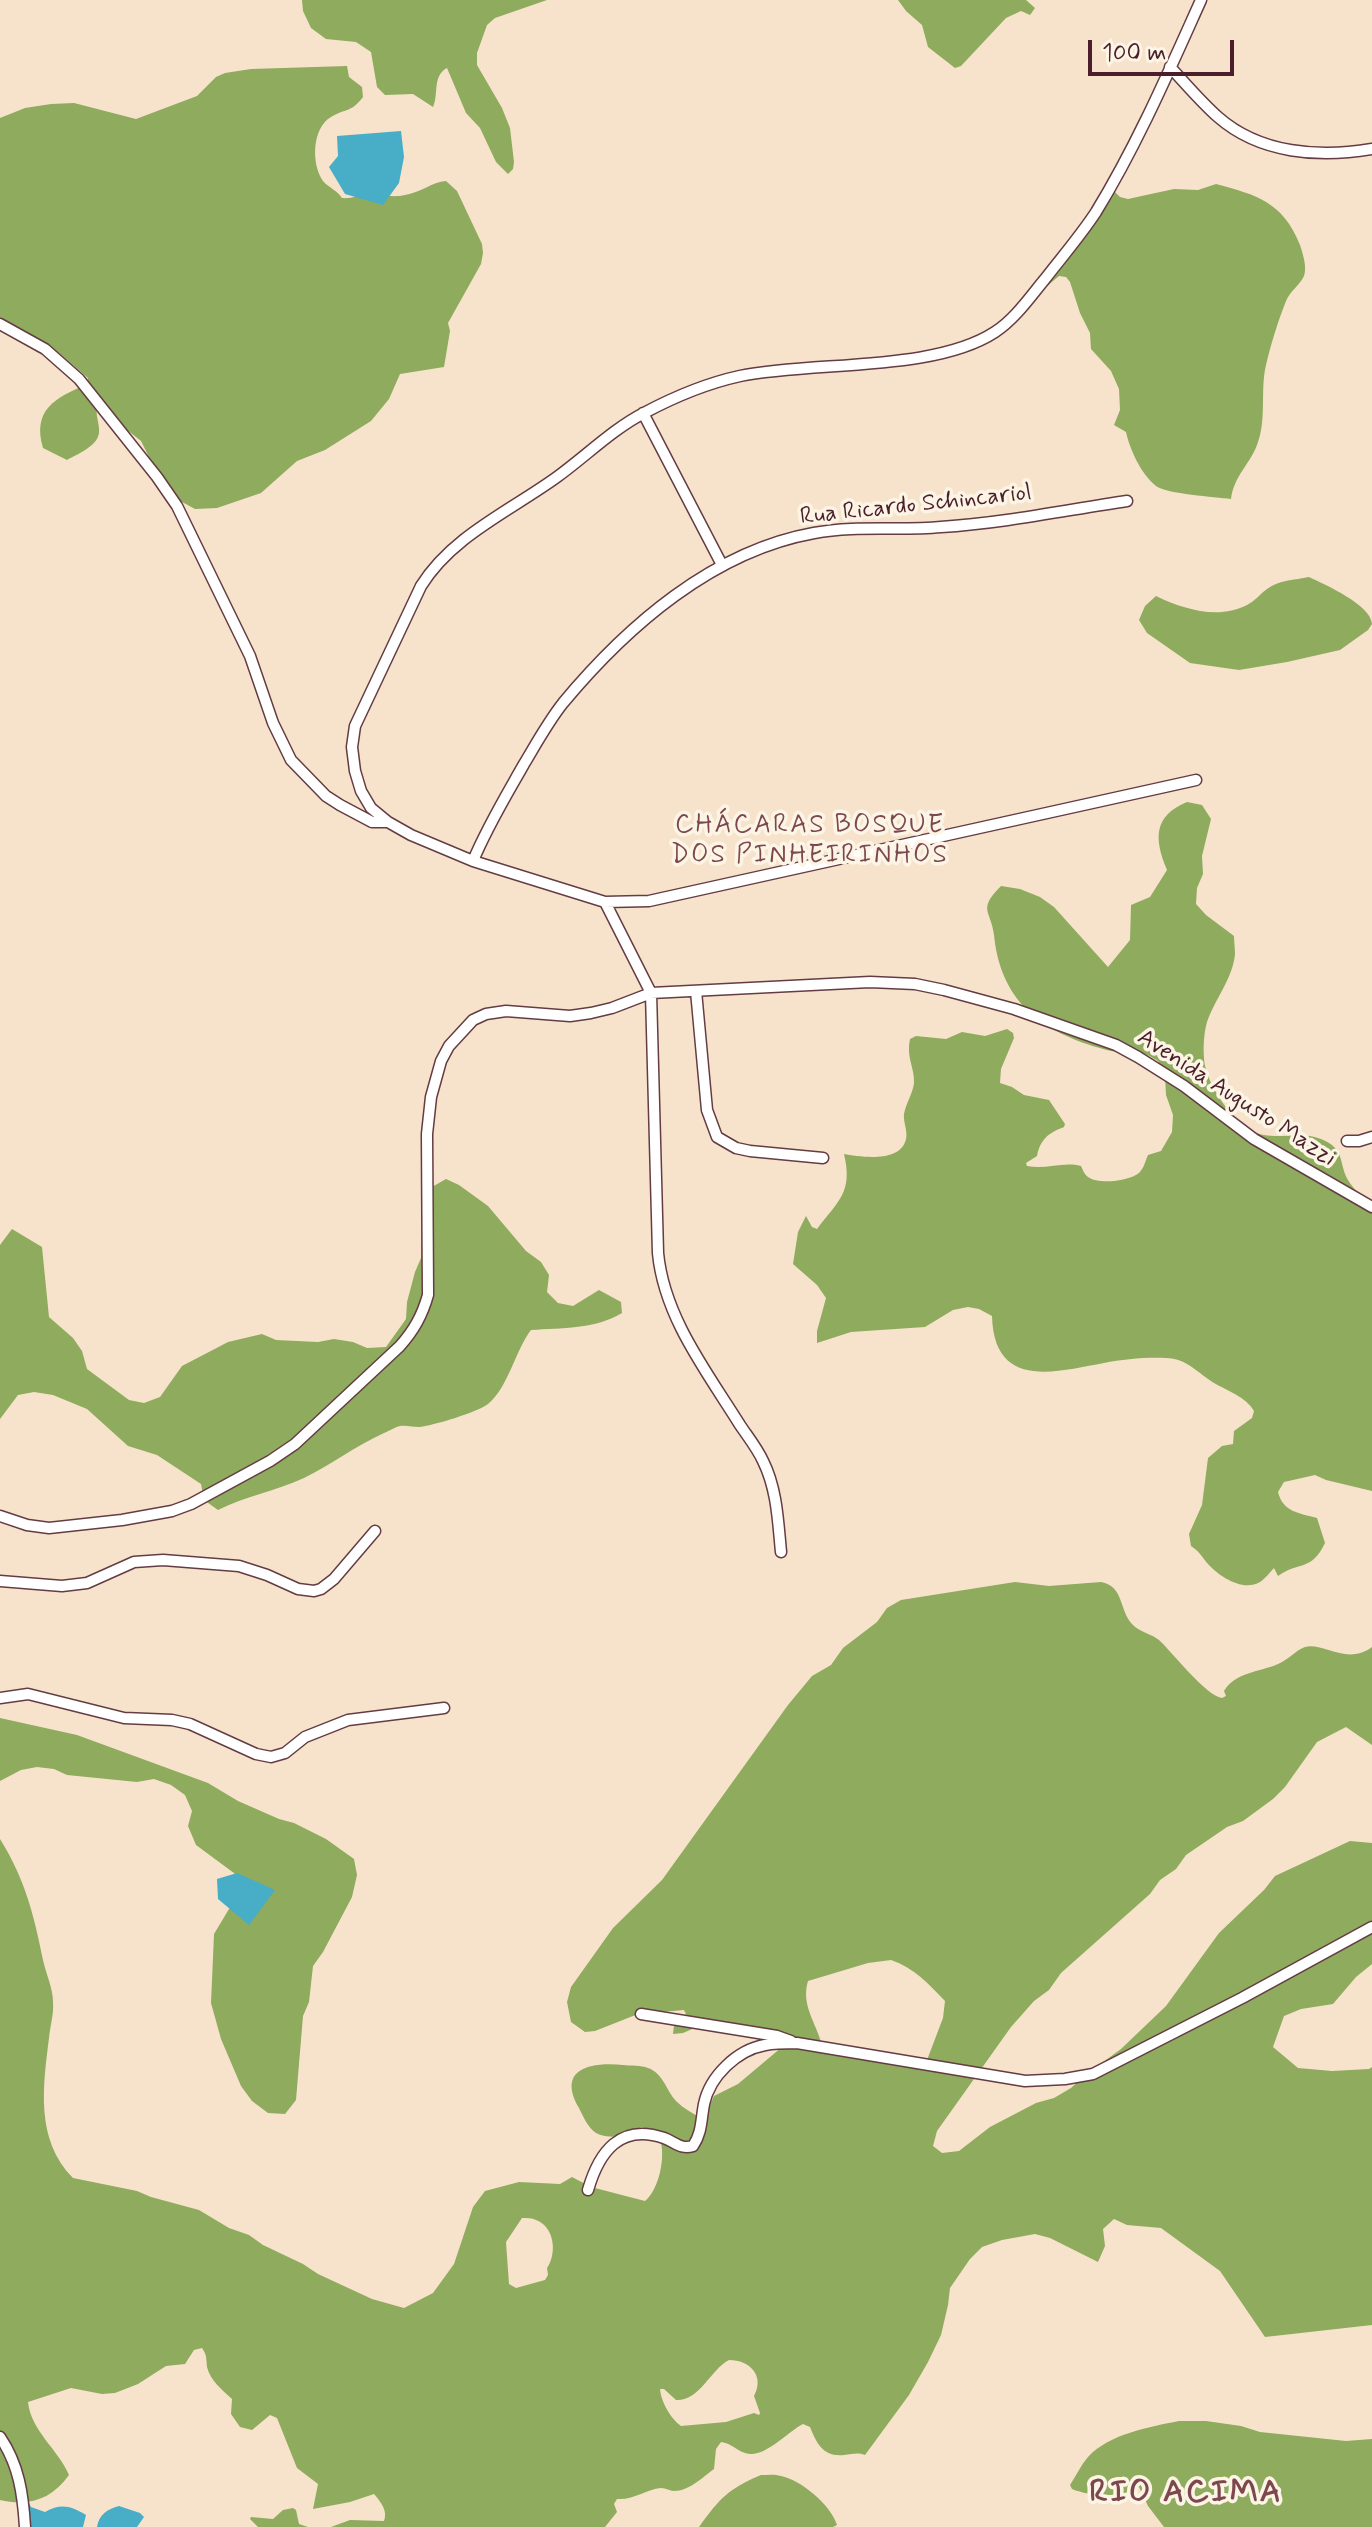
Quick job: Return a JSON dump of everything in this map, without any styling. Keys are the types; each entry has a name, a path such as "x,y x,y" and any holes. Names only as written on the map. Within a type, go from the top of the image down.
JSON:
{"street":[{"path":"1196,780 649,901 605,902 473,861 388,822 371,808 361,791 352,747 355,726 365,701 429,572 455,545 557,477 643,413 710,384 741,376 801,367 919,358 955,349 997,331 1030,297 1094,215 1122,165 1201,0"},
{"path":"1170,67 1220,118 1261,143 1298,152 1346,153 1372,149"},
{"path":"0,324 45,349 79,379 177,506 250,656 273,723 299,771 326,796 352,813 372,822 388,822"},
{"path":"643,413 722,565"},
{"name":"Rua Ricardo Schincariol","path":"473,861 483,837 543,731 563,704 653,613 686,587 722,565 778,542 813,533 857,528 939,528 1127,501"},
{"path":"605,902 651,993 660,1276 673,1311 762,1459 774,1493 781,1552"},
{"name":"Avenida Augusto Mazzi","path":"0,1516 49,1528 122,1520 172,1511 191,1504 295,1444 400,1346 423,1313 428,1295 427,1134 431,1097 441,1061 460,1032 473,1020 486,1014 506,1011 570,1016 612,1008 651,993 870,982 915,984 976,997 1116,1045 1184,1086 1254,1139 1372,1207"},
{"path":"696,991 707,1110 717,1137 736,1148 750,1151 823,1158"},
{"path":"1347,1141 1372,1137"},
{"path":"0,1581 62,1586 87,1583 134,1562 163,1560 239,1566 298,1589 314,1591 334,1579 375,1531"},
{"path":"0,1698 28,1694 124,1718 172,1720 190,1724 256,1754 271,1757 285,1753 305,1737 348,1720 444,1708"},
{"path":"641,2014 1025,2081 1065,2079 1093,2074 1372,1927"},
{"path":"588,2190 599,2160 621,2138 649,2135 684,2148 693,2146 701,2132 705,2101 719,2074 733,2059 748,2050 766,2045 797,2043"},
{"path":"0,2437 20,2479 25,2527"}],"green space":[{"path":"302,0 547,0 495,18 487,25 477,53 477,65 510,128 513,169 508,174 496,162 480,128 466,113 447,68 439,76 433,107 413,94 385,95 377,87 371,52 356,42 326,39 311,28 303,11"},
{"path":"898,0 1026,0 1035,8 1030,15 1021,11 1006,18 961,66 955,68 928,47 922,25"},
{"path":"347,66 349,77 362,87 363,97 352,108 331,117 320,129 315,156 323,181 345,198 400,196 446,181 457,191 482,244 481,264 448,323 450,331 444,367 400,374 389,399 371,421 325,450 297,461 261,493 217,508 195,509 160,490 153,465 141,441 97,406 99,433 91,446 67,460 43,448 41,424 49,407 64,395 85,385 88,378 59,353 0,318 0,118 25,108 74,103 136,119 197,96 216,77 225,73 251,69"},
{"path":"1216,184 1256,197 1277,210 1293,230 1305,269 1304,276 1288,297 1277,325 1264,375 1260,435 1235,484 1231,499 1170,491 1151,481 1137,461 1126,432 1114,425 1120,410 1119,389 1111,371 1091,349 1090,333 1070,282 1066,277 1059,276 1040,292 1114,191 1128,199 1174,189 1198,190"},
{"path":"1309,577 1346,596 1370,617 1372,624 1368,630 1340,650 1239,670 1190,663 1147,633 1139,620 1145,606 1156,596 1189,609 1224,612 1253,602 1277,584"},
{"path":"1187,802 1202,805 1211,819 1202,856 1203,874 1197,888 1196,904 1234,936 1234,963 1205,1030 1204,1058 1210,1081 1234,1116 1254,1132 1273,1136 1312,1136 1329,1143 1339,1155 1348,1180 1372,1207 1372,1491 1315,1475 1284,1482 1278,1492 1280,1499 1293,1511 1317,1518 1325,1543 1310,1562 1278,1576 1274,1568 1253,1585 1232,1582 1213,1569 1191,1546 1189,1534 1202,1505 1208,1458 1222,1446 1233,1444 1234,1431 1252,1418 1254,1411 1242,1398 1186,1363 1173,1359 1127,1359 1066,1370 1030,1371 1015,1366 1003,1356 995,1340 992,1316 968,1307 953,1310 925,1327 851,1332 817,1343 826,1298 817,1285 793,1264 798,1232 806,1216 812,1227 817,1229 842,1195 847,1178 844,1154 880,1157 903,1147 906,1139 904,1114 914,1083 909,1046 910,1039 916,1036 946,1039 962,1032 985,1036 1007,1029 1013,1033 1014,1038 1001,1069 1000,1083 1024,1095 1049,1100 1065,1124 1046,1138 1037,1156 1026,1163 1027,1166 1081,1166 1088,1177 1114,1181 1139,1173 1148,1155 1161,1151 1172,1132 1173,1115 1166,1095 1165,1076 1158,1061 1142,1053 1111,1051 1088,1044 1048,1026 1031,1014 1006,981 998,960 987,905 1001,886 1040,897 1054,907 1108,967 1130,940 1131,905 1150,897 1167,870 1159,839 1162,821"},
{"path":"446,1179 488,1206 526,1251 541,1262 549,1275 547,1292 558,1303 573,1306 599,1290 621,1302 622,1313 590,1325 531,1330 501,1389 483,1407 434,1424 396,1427 304,1478 218,1510 204,1500 201,1484 157,1455 128,1446 87,1409 53,1395 34,1392 18,1395 0,1419 0,1245 12,1229 42,1247 49,1317 73,1338 82,1351 87,1369 129,1400 144,1403 160,1397 182,1366 228,1342 262,1334 276,1340 318,1342 334,1339 367,1348 386,1347 406,1319 407,1302 421,1258 422,1202 432,1187"},
{"path":"1015,1582 1049,1586 1108,1584 1117,1593 1132,1624 1159,1640 1198,1682 1222,1698 1226,1696 1224,1691 1235,1680 1278,1664 1305,1647 1354,1654 1372,1647 1372,1745 1346,1727 1317,1742 1273,1799 1186,1855 1150,1894 1061,1973 1049,1990 1034,2001 1011,2027 937,2131 933,2146 942,2153 959,2151 990,2127 1071,2088 1121,2049 1166,2006 1219,1933 1275,1876 1350,1841 1372,1843 1372,1964 1333,2004 1301,2009 1284,2016 1273,2047 1298,2068 1332,2071 1372,2067 1372,2325 1265,2337 1220,2271 1161,2228 1127,2225 1114,2219 1103,2229 1105,2246 1098,2262 1050,2238 1035,2234 982,2247 950,2288 941,2335 928,2362 909,2395 865,2455 826,2452 818,2444 810,2427 803,2424 759,2453 745,2453 721,2442 716,2449 714,2469 680,2490 661,2488 617,2499 614,2504 617,2512 605,2527 331,2527 350,2520 384,2521 384,2510 374,2494 313,2509 318,2484 297,2468 277,2418 270,2415 252,2430 240,2427 231,2414 232,2399 211,2376 202,2348 194,2350 185,2364 166,2366 138,2384 115,2393 102,2394 71,2388 28,2402 39,2431 69,2475 55,2490 39,2499 21,2502 0,2500 0,1839 28,1898 52,1992 44,2112 52,2147 73,2178 137,2191 199,2210 318,2274 372,2299 404,2308 433,2293 454,2264 473,2207 485,2191 519,2182 560,2184 572,2177 591,2187 645,2201 650,2196 662,2162 659,2137 641,2127 633,2136 604,2136 593,2131 573,2095 572,2084 581,2070 611,2064 653,2070 676,2101 701,2118 714,2096 738,2084 782,2047 784,2042 699,2026 673,2034 674,2025 686,2014 684,2010 638,2014 585,2032 571,2022 567,2002 571,1987 613,1928 662,1880 812,1676 831,1665 843,1648 877,1622 887,1608 901,1600","holes":["891,1960 914,1972 945,2001 943,2018 927,2060 823,2050 806,1999 808,1981 868,1963","522,2218 542,2223 550,2235 553,2249 545,2280 516,2288 509,2284 506,2242","729,2360 737,2361 754,2370 758,2382 754,2396 759,2415 754,2413 726,2422 681,2426 667,2410 660,2389 676,2400 692,2396"]},
{"path":"0,1718 77,1735 208,1783 238,1801 326,1839 354,1859 357,1875 352,1897 313,1966 309,2002 303,2016 296,2100 285,2114 268,2113 252,2101 241,2086 221,2039 211,2003 214,1934 232,1904 238,1876 196,1845 188,1826 192,1811 185,1795 171,1785 154,1779 137,1782 67,1775 54,1769 37,1767 21,1770 0,1781"},
{"path":"1179,2421 1206,2421 1260,2432 1346,2441 1372,2439 1372,2527 1164,2527 1148,2506 1139,2487 1106,2495 1072,2489 1070,2485 1085,2460 1097,2449 1130,2433"},
{"path":"761,2475 789,2478 806,2488 829,2509 837,2525 699,2527 726,2495"},
{"path":"293,2508 299,2524 308,2527 258,2527 250,2519 273,2519 283,2510"}],"water":[{"path":"401,131 404,157 399,183 383,205 345,194 329,167 338,156 337,136"},
{"path":"237,1873 275,1890 249,1925 218,1899 217,1879"},
{"path":"28,2501 31,2507 45,2512 61,2507 76,2509 86,2515 83,2527 26,2527 25,2507"},
{"path":"119,2506 144,2517 137,2527 97,2527 105,2513"}],"district":[{"name":"CHÁCARAS BOSQUE DOS PINHEIRINHOS","path":"810,842"},
{"name":"RIO ACIMA","path":"1186,2494"}]}
